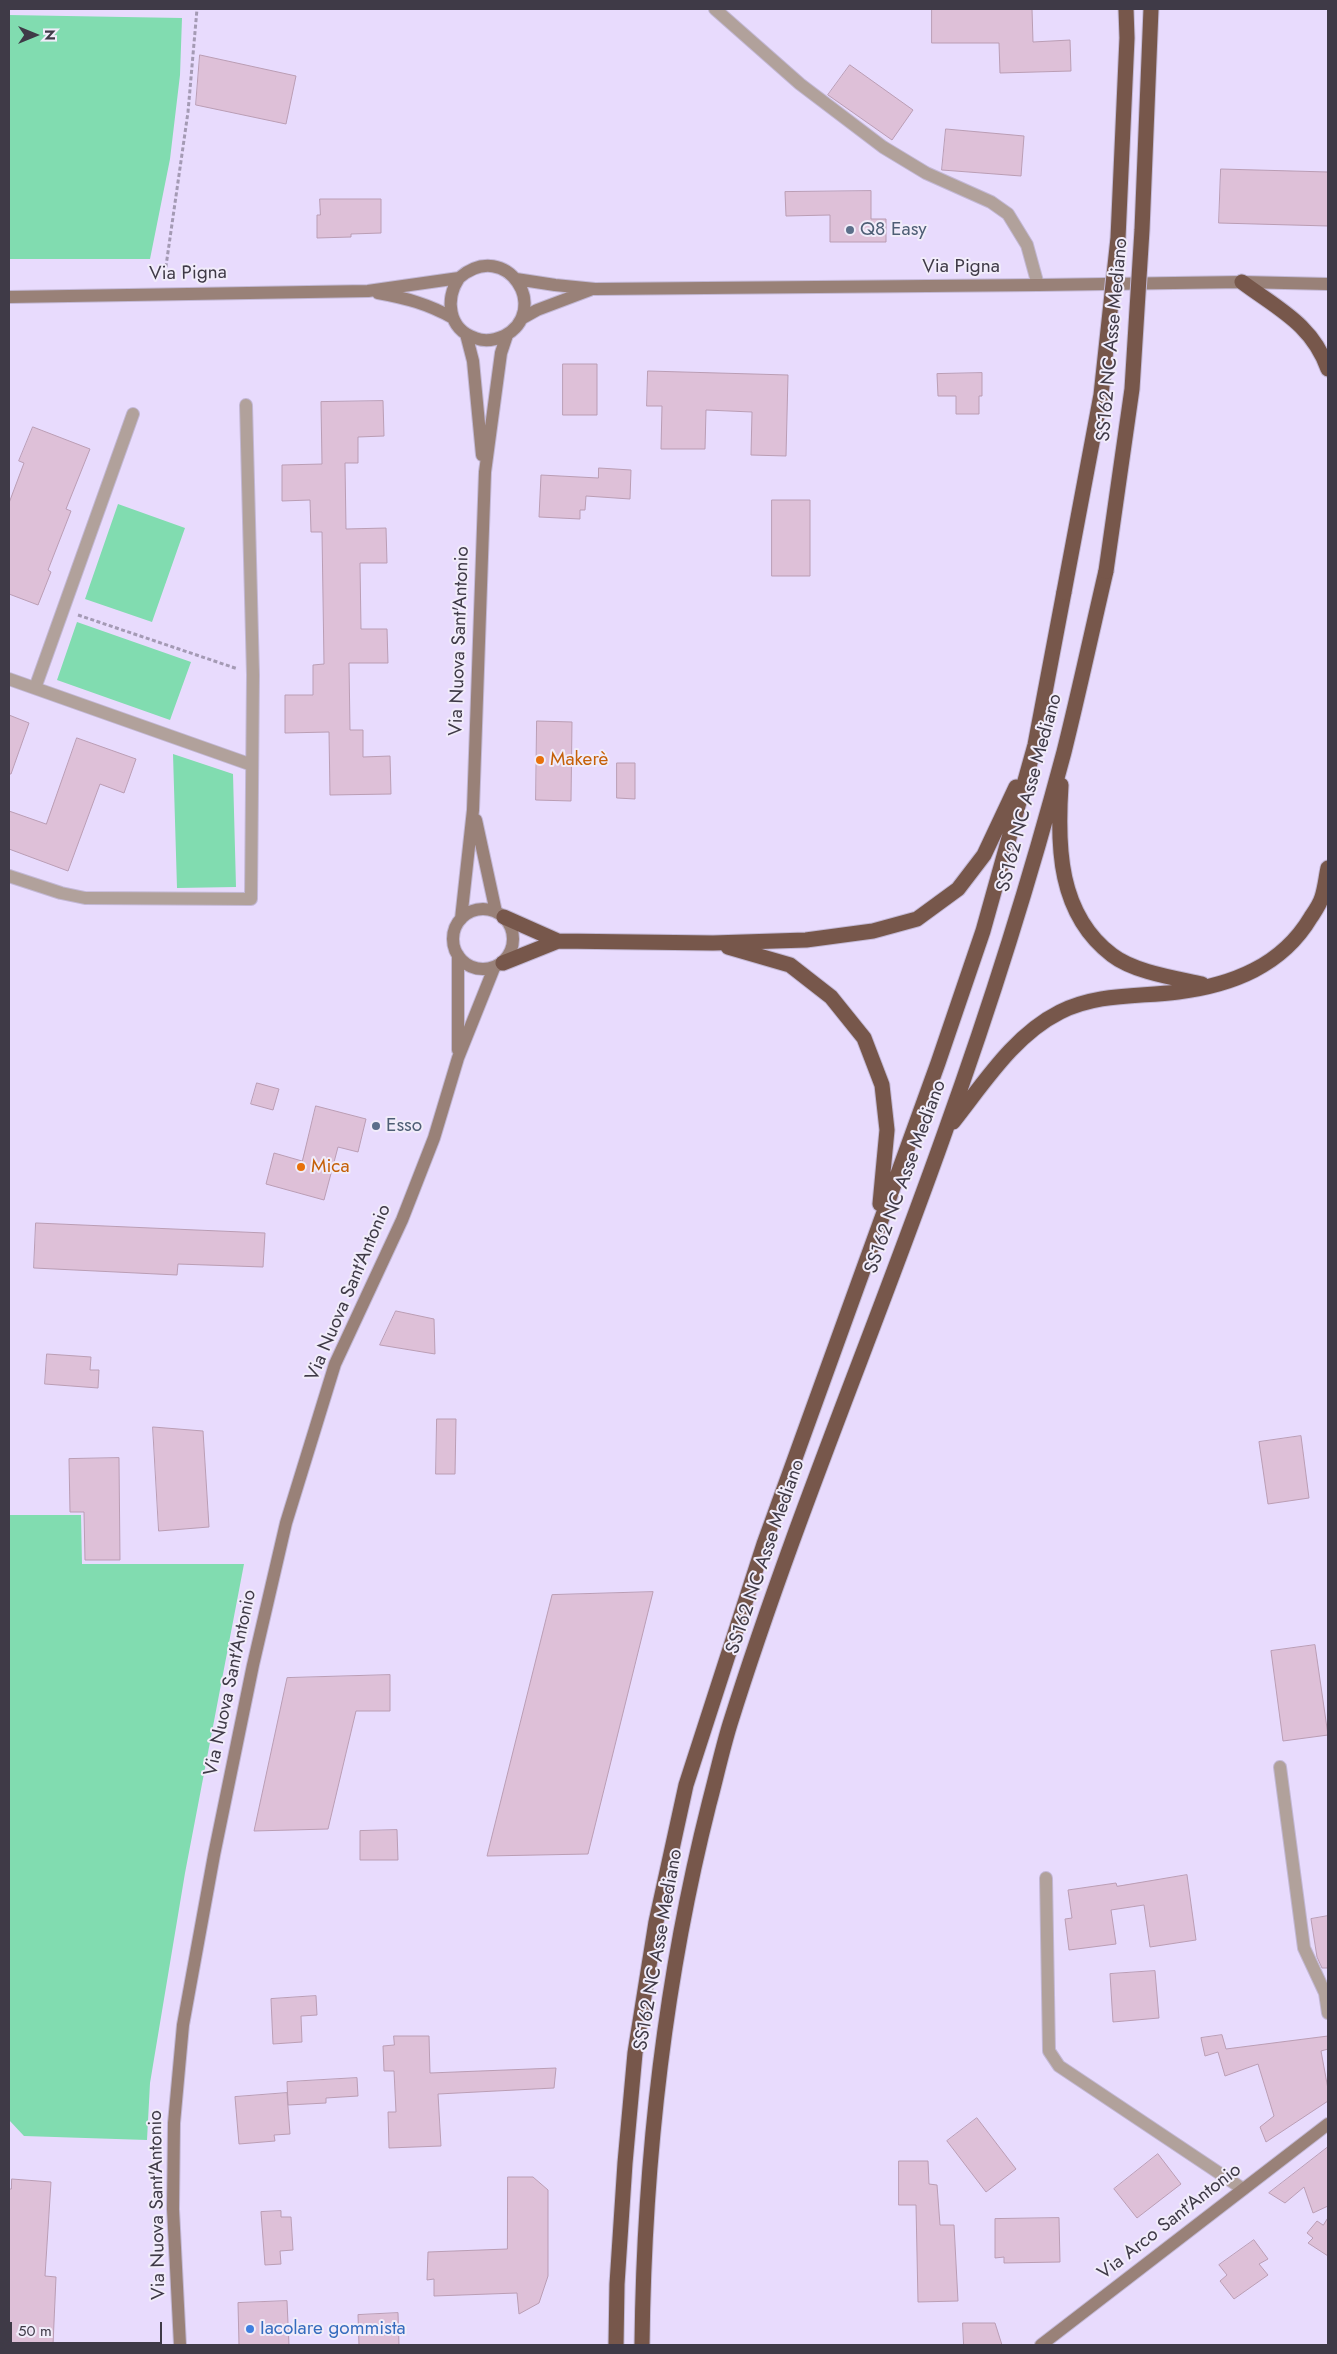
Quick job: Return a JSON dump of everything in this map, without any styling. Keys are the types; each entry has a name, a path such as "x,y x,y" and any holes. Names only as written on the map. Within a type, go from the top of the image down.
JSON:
{"highway":[{"name":"SS162 NC Asse Mediano","path":"616,2345 617,2284 635,2053 656,1922 686,1785 764,1544 938,1063 983,931 1035,745 1102,386 1118,238 1127,38 1126,9"},
{"name":"SS162 NC Asse Mediano","path":"642,2345 643,2256 658,2069 681,1928 696,1855 729,1728 777,1583 829,1439 946,1132 1018,915 1064,750 1106,571 1132,389 1143,220 1151,9"},
{"path":"1242,282 1303,327 1321,350 1328,369"},
{"path":"498,965 558,941 713,943 806,940 873,931 917,919 958,889 984,855 1035,745"},
{"path":"1064,750 1058,824 1062,870 1068,894 1083,925 1112,956 1153,974 1208,986"},
{"path":"946,1132 998,1065 1032,1030 1061,1012 1117,996 1178,992 1208,986 1249,975 1281,954 1303,931 1322,899 1328,868"},
{"path":"500,915 558,941"},
{"path":"713,943 790,965 831,997 864,1038 882,1085 886,1130 877,1230"}],"street":[{"path":"715,9 800,84 884,147 926,173 991,202 1008,214 1027,245 1038,286"},
{"name":"Via Pigna","path":"9,297 368,291 459,278 467,271 487,265 508,271 516,278 555,286 595,288 1038,286 1242,282 1328,284"},
{"path":"453,318 450,297 459,278"},
{"path":"516,278 524,298 521,319"},
{"name":"Via Pigna","path":"507,335 521,319 537,310 595,288"},
{"name":"Via Pigna","path":"368,291 413,299 434,307 453,318 466,334"},
{"path":"466,334 487,340 507,335"},
{"name":"Via Nuova Sant'Antonio","path":"466,334 473,361 485,472"},
{"name":"Via Nuova Sant'Antonio","path":"458,1058 458,955 453,937 461,919 474,810 485,472 501,352 507,335"},
{"path":"9,876 61,893 85,898 251,899 253,675 246,405"},
{"path":"35,688 133,414"},
{"path":"9,679 252,765"},
{"name":"Via Nuova Sant'Antonio","path":"180,2345 173,2209 174,2123 183,2025 214,1855 253,1665 286,1523 335,1364 405,1210 434,1138 458,1058 498,965 510,955 514,940 510,925 500,915 474,810"},
{"path":"461,919 478,910 500,915"},
{"path":"458,955 464,963 474,968 484,970 498,965"},
{"path":"1280,1768 1304,1948 1325,1993 1328,2013"},
{"path":"1046,1878 1049,2051 1059,2066 1243,2190"},
{"name":"Via Arco Sant'Antonio","path":"1041,2345 1243,2190 1326,2130"}],"path":[{"path":"162,293 188,112 197,9"},
{"path":"63,610 253,675"}],"green space":[{"path":"9,15 182,18 180,75 170,159 150,259 9,259"},
{"path":"118,504 185,528 152,622 85,599"},
{"path":"77,622 191,662 170,720 57,680"},
{"path":"173,754 233,774 236,887 177,888"},
{"path":"9,1515 81,1515 82,1564 244,1564 185,1873 150,2083 147,2140 24,2136 9,2120"}],"building":[{"path":"932,9 1032,9 1033,42 1070,40 1071,71 1000,73 999,43 932,43"},
{"path":"200,55 296,76 286,124 196,105"},
{"path":"850,65 913,110 892,140 828,95"},
{"path":"946,129 1024,136 1021,176 942,170"},
{"path":"1221,169 1328,172 1328,226 1219,223"},
{"path":"871,191 871,219 886,219 886,242 830,242 830,215 786,216 785,192"},
{"path":"320,199 381,199 381,233 351,234 351,237 317,238 317,215 320,215"},
{"path":"563,364 597,364 597,415 563,415"},
{"path":"648,371 788,375 786,456 751,455 752,412 706,410 705,449 661,449 662,406 647,406"},
{"path":"982,373 982,396 979,396 979,414 956,414 956,396 938,396 937,374"},
{"path":"383,401 384,436 358,437 358,463 345,463 346,529 386,528 387,563 360,563 361,629 387,629 388,663 349,663 350,730 363,730 363,757 390,756 391,794 330,795 329,732 285,733 285,695 313,695 313,665 324,664 322,532 311,532 310,500 282,501 282,465 322,464 321,402"},
{"path":"33,427 90,449 66,509 71,511 48,570 51,572 38,605 9,594 9,503 24,463 19,461"},
{"path":"599,468 631,470 630,499 586,496 585,510 580,510 580,519 539,517 541,475 598,478"},
{"path":"772,500 810,500 810,576 772,576"},
{"path":"9,715 29,723 11,774 9,774"},
{"path":"537,721 572,722 571,801 536,800"},
{"path":"77,738 136,759 124,793 100,784 68,871 9,849 9,811 46,824"},
{"path":"617,763 635,763 635,799 617,798"},
{"path":"257,1083 279,1089 273,1110 251,1104"},
{"path":"316,1106 366,1119 358,1152 338,1147 324,1200 266,1184 274,1153 302,1161"},
{"path":"36,1223 265,1233 263,1267 178,1264 177,1275 34,1268"},
{"path":"396,1311 434,1319 435,1354 380,1345"},
{"path":"47,1354 91,1357 90,1370 99,1370 98,1388 45,1384"},
{"path":"437,1419 456,1419 455,1474 436,1474"},
{"path":"153,1427 203,1431 209,1527 159,1531"},
{"path":"1301,1436 1309,1498 1268,1504 1259,1442"},
{"path":"119,1458 120,1560 85,1560 84,1512 70,1512 69,1459"},
{"path":"653,1592 588,1854 487,1856 552,1595"},
{"path":"1315,1645 1328,1735 1283,1741 1271,1651"},
{"path":"390,1675 390,1711 356,1711 328,1829 254,1831 287,1678"},
{"path":"397,1830 398,1860 360,1860 360,1831"},
{"path":"1187,1875 1196,1940 1150,1947 1144,1905 1111,1910 1116,1944 1069,1950 1065,1919 1072,1918 1068,1890 1116,1883 1117,1886"},
{"path":"1328,1916 1328,1968 1322,1968 1317,1957 1311,1919"},
{"path":"1155,1971 1159,2018 1113,2022 1110,1974"},
{"path":"316,1996 317,2015 301,2016 302,2042 273,2044 271,1999"},
{"path":"1222,2035 1226,2049 1328,2036 1328,2049 1321,2051 1328,2089 1328,2101 1266,2142 1260,2127 1274,2116 1258,2064 1225,2076 1218,2052 1205,2056 1201,2038"},
{"path":"394,2036 429,2036 430,2073 556,2068 554,2088 438,2094 441,2146 389,2148 388,2112 396,2112 394,2071 384,2071 383,2046 394,2045"},
{"path":"357,2078 358,2096 326,2098 326,2103 288,2105 287,2082"},
{"path":"287,2093 290,2134 274,2135 275,2141 239,2144 235,2097"},
{"path":"977,2118 1016,2169 986,2192 947,2141"},
{"path":"1328,2147 1328,2206 1313,2213 1304,2187 1285,2203 1269,2193"},
{"path":"1158,2154 1181,2184 1137,2218 1114,2189"},
{"path":"899,2161 928,2161 929,2184 937,2185 940,2225 954,2225 958,2301 918,2302 916,2205 899,2205"},
{"path":"508,2177 533,2177 548,2190 548,2276 539,2303 519,2314 517,2293 434,2296 434,2279 427,2280 428,2252 507,2249"},
{"path":"12,2179 51,2182 45,2276 56,2277 53,2345 9,2345 9,2189 11,2189"},
{"path":"281,2211 281,2217 291,2217 293,2250 280,2251 281,2264 265,2265 261,2212"},
{"path":"1059,2218 1060,2262 1004,2263 1004,2257 995,2258 995,2219"},
{"path":"1328,2218 1328,2256 1308,2243 1313,2238 1307,2233 1317,2221 1323,2225"},
{"path":"1254,2240 1268,2259 1259,2264 1268,2275 1234,2299 1220,2281 1227,2275 1219,2265"},
{"path":"287,2301 289,2345 239,2345 238,2303"},
{"path":"398,2313 399,2345 359,2345 358,2315"},
{"path":"963,2323 995,2323 1002,2345 964,2345"}],"place":[{"name":"Q8 Easy","path":"850,230"},
{"name":"Makerè","path":"540,760"},
{"name":"Esso","path":"376,1126"},
{"name":"Mica","path":"301,1167"},
{"name":"Iacolare gommista","path":"250,2329"}]}
